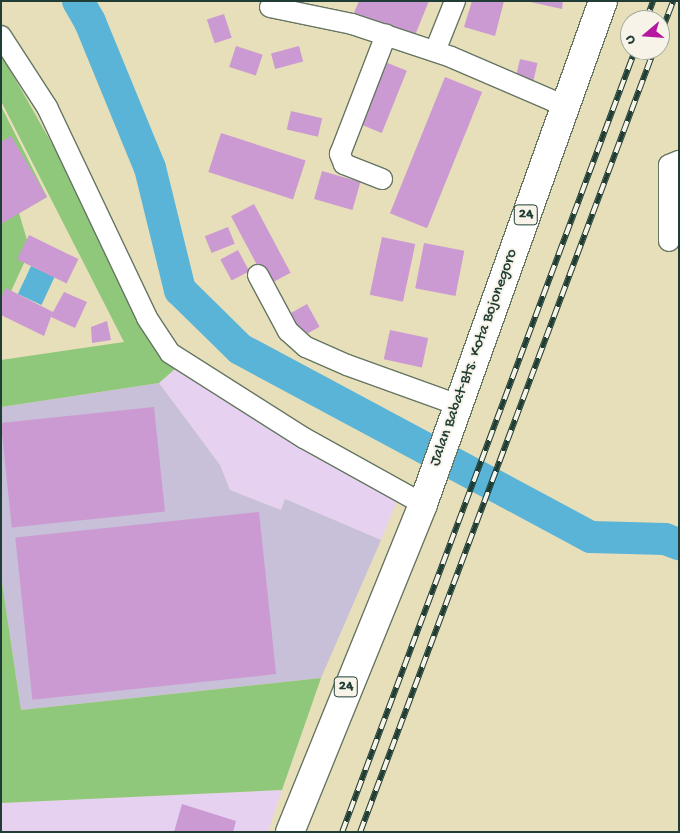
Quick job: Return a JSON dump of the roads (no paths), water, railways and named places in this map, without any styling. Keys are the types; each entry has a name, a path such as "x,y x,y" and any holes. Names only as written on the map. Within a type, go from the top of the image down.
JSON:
{"highway":[{"name":"Jalan Babat-Bts. Kota Bojonegoro","path":"290,832 426,495 603,1"}],"street":[{"path":"435,52 455,1"},
{"path":"270,7 352,24 386,35 435,52 565,106"},
{"path":"382,178 344,164 340,154 386,35"},
{"path":"1,36 47,108 147,318 170,353 304,438 426,495"},
{"path":"669,241 669,165 679,161"},
{"path":"258,275 288,331 306,347 454,417"}],"water":[{"path":"31,266 55,277 41,305 18,294"}],"waterway":[{"path":"78,1 90,22 150,168 180,290 240,349 591,537 665,539 679,544"}],"railway":[{"path":"650,10 653,1"},
{"path":"670,10 673,1"},
{"path":"342,832 631,60"},
{"path":"360,832 650,60"}]}
